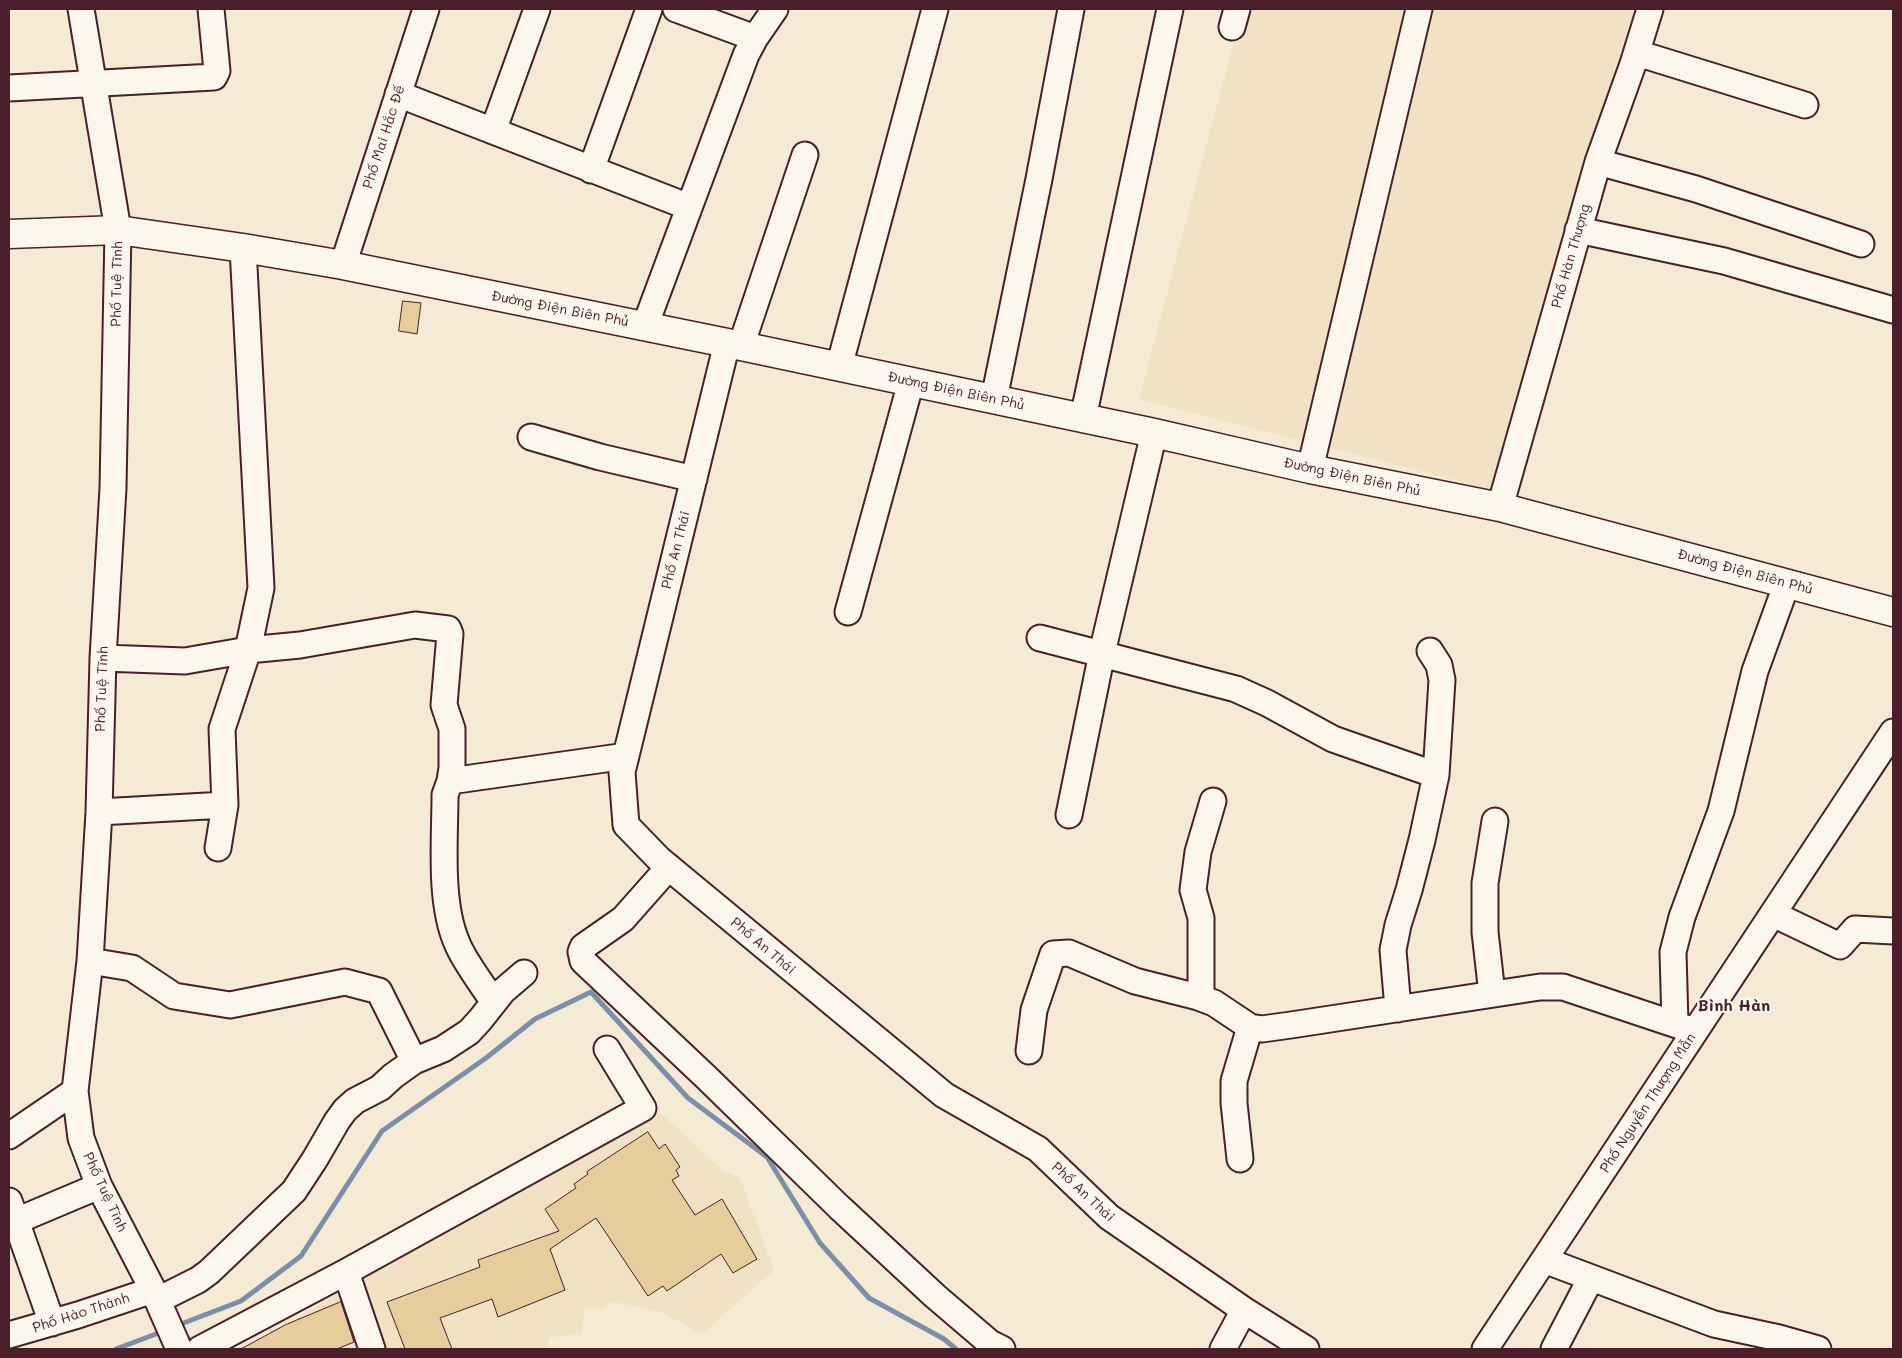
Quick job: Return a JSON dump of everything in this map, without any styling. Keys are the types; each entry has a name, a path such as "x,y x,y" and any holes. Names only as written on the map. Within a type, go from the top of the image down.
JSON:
{"main road":[{"name":"Đường Điện Biên Phủ","path":"9,234 118,230 343,265 734,344 1154,433 1310,469 1500,507 1893,612"}],"street":[{"name":"Phố Tuệ Tĩnh","path":"81,9 118,230 113,488 103,658 99,812 90,961 75,1091 81,1138 99,1186 156,1295 179,1349"},
{"path":"9,88 214,77 217,71 211,9"},
{"name":"Phố Mai Hắc Đế","path":"343,265 426,9"},
{"path":"493,131 537,9"},
{"path":"591,170 649,9"},
{"path":"676,9 755,38"},
{"path":"645,326 746,55 775,9"},
{"path":"839,367 935,9"},
{"path":"994,399 1039,179 1070,9"},
{"path":"1083,418 1170,9"},
{"path":"1310,469 1419,9"},
{"name":"Phố Hàn Thượng","path":"1500,507 1598,162 1637,53 1650,9"},
{"path":"1637,53 1805,105"},
{"path":"398,94 689,207"},
{"name":"Phố An Thái","path":"805,156 734,344 694,479 622,772 626,825 669,867 944,1095 1038,1149 1109,1217 1244,1310 1306,1349"},
{"path":"1598,162 1696,189 1861,244"},
{"path":"1578,230 1724,262 1893,310"},
{"path":"218,848 225,804 222,729 248,650 261,588 243,248"},
{"path":"848,612 911,382"},
{"path":"1069,815 1102,653 1154,433"},
{"path":"531,437 600,457 694,479"},
{"path":"1029,1050 1034,1010 1052,954 1068,953 1135,981 1202,998 1214,1003 1250,1027 1291,1026 1540,987 1563,987 1685,1028 1673,952 1682,917 1721,811 1755,671 1787,583"},
{"path":"103,658 184,661 248,650 300,645 414,625 448,629 450,634 444,705 452,730 452,768 445,795 445,889 450,919 457,944 493,1001"},
{"path":"1040,638 1236,689 1267,703 1333,740 1436,775"},
{"path":"1398,1009 1393,950 1398,925 1422,840 1436,775 1442,680 1439,665 1430,650"},
{"name":"Phố Nguyễn Thượng Mẫn","path":"1485,1349 1544,1260 1685,1028 1773,914 1893,732"},
{"path":"450,781 626,756"},
{"path":"1202,998 1201,918 1193,890 1198,852 1213,801"},
{"path":"99,812 225,804"},
{"path":"1492,994 1485,932 1485,883 1495,821"},
{"path":"669,867 623,919 583,947 581,952 583,961 707,1078 838,1207 935,1296 990,1342 1002,1349"},
{"path":"1773,914 1840,946 1855,929 1893,930"},
{"path":"90,961 132,968 174,996 230,1005 345,982 378,991 414,1061"},
{"name":"Phố Hào Thành","path":"9,1335 156,1295 190,1284 209,1272 294,1191 345,1110 380,1088 392,1076 414,1061 443,1049 469,1032 493,1001 524,973"},
{"path":"1240,1158 1234,1103 1234,1081 1250,1027"},
{"path":"200,1349 346,1272 642,1108 607,1049"},
{"path":"9,1136 75,1091"},
{"path":"52,1323 11,1216 99,1186"},
{"path":"1544,1260 1714,1324 1780,1338 1818,1349"},
{"path":"346,1272 372,1349"},
{"path":"1554,1349 1591,1278"},
{"path":"1223,1349 1244,1310"}],"shaded area":[{"path":"1245,9 1636,9 1498,491 1139,399 1232,49"},
{"path":"652,1105 722,1170 740,1178 774,1270 702,1334 661,1312 610,1301 605,1309 585,1308 582,1332 549,1338 548,1349 241,1349 285,1325"}],"building":[{"path":"403,301 421,303 417,334 399,331"},
{"path":"648,1132 659,1149 665,1144 680,1167 676,1170 679,1176 672,1180 695,1215 722,1199 757,1259 733,1273 721,1254 667,1291 663,1286 648,1296 596,1218 550,1249 565,1290 498,1317 492,1299 440,1318 452,1349 405,1349 387,1302 480,1267 478,1260 559,1231 545,1209 576,1188 574,1184 588,1174 587,1172"},
{"path":"341,1302 354,1342 337,1349 241,1349 285,1325"}],"waterway":[{"path":"181,1324 241,1301 301,1256 382,1131 486,1058 535,1019 591,992 688,1098 767,1157 820,1243 869,1298 944,1339 956,1349"},
{"path":"116,1349 156,1334"}],"district":[{"name":"Bình Hàn","path":"1734,1006"}]}
